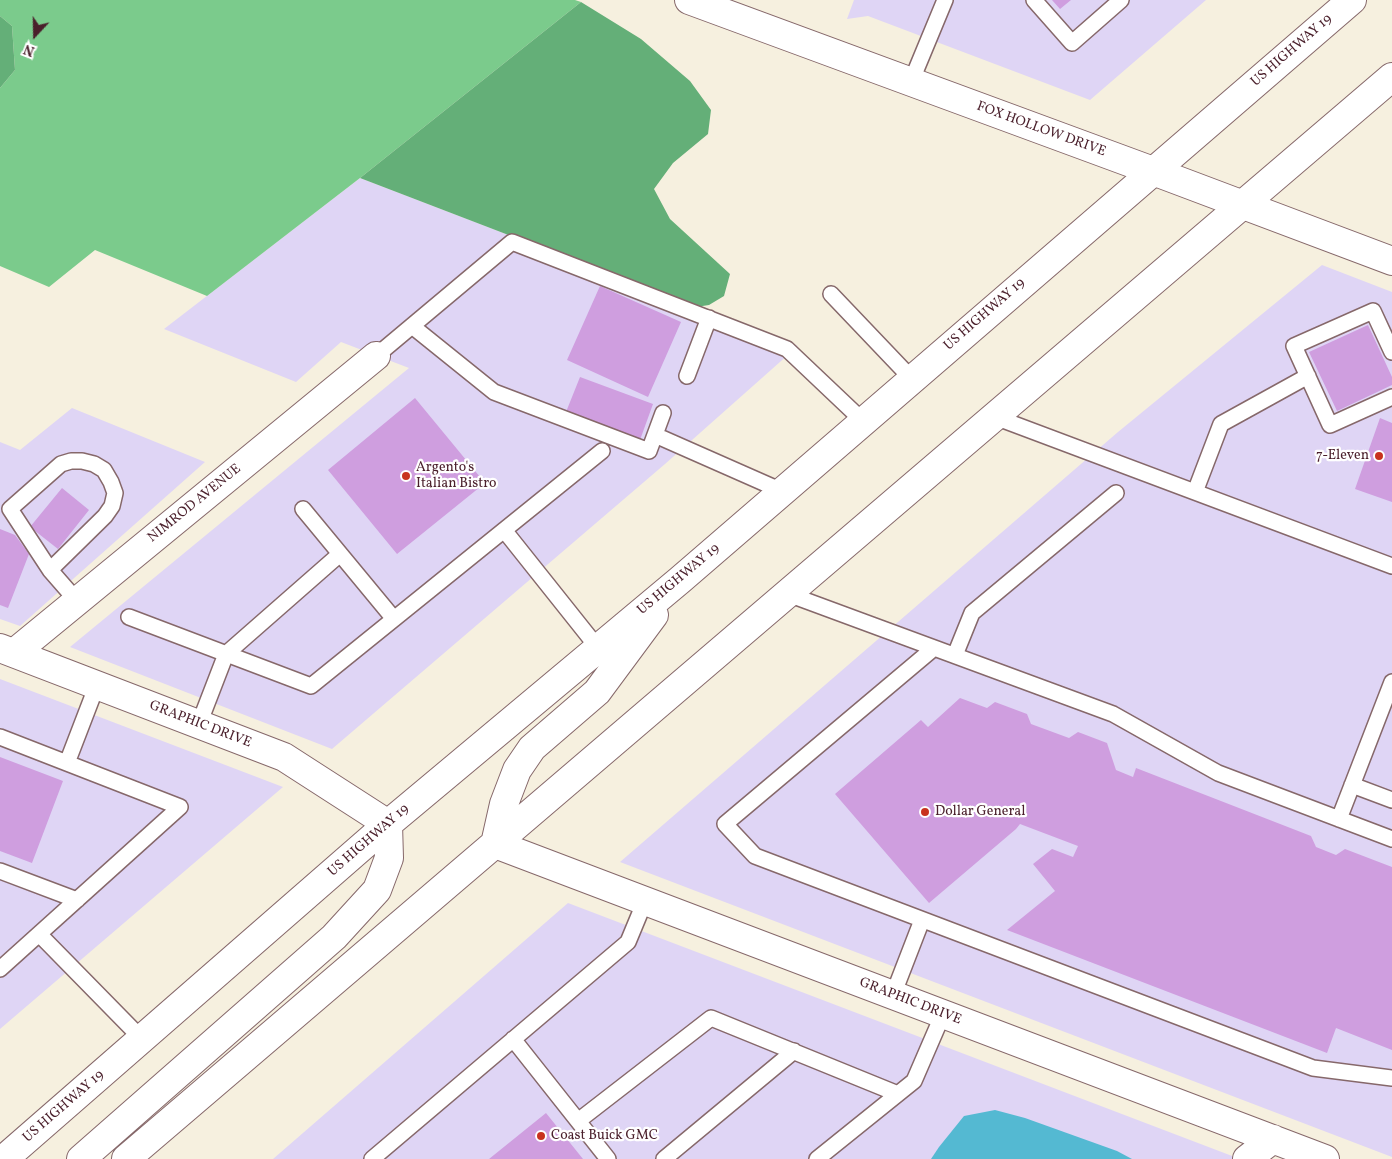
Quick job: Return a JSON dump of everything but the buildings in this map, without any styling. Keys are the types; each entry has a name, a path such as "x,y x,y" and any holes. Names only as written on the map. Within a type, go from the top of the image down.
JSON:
{"main road":[{"name":"FOX HOLLOW DRIVE","path":"690,0 1392,261"},
{"name":"US HIGHWAY 19","path":"4,1159 388,824 680,580 1352,0"},
{"path":"126,1159 1392,76"},
{"name":"NIMROD AVENUE","path":"7,650 78,601 376,356"},
{"path":"495,844 504,804 517,770 532,748 597,692 680,580"},
{"name":"GRAPHIC DRIVE","path":"7,650 284,757 388,824"},
{"path":"82,1159 334,937 378,890 389,858 388,824"},
{"name":"GRAPHIC DRIVE","path":"495,844 1325,1159"},
{"path":"1247,1159 1272,1139"}],"lane":[{"path":"911,82 945,0"},
{"path":"1034,0 1072,43 1121,0"},
{"path":"376,356 512,242 788,348 863,422"},
{"path":"831,294 912,379"},
{"path":"1392,352 1373,311 1294,346 1330,425 1392,397"},
{"path":"687,376 709,318"},
{"path":"412,326 494,392 649,451 663,414"},
{"path":"1195,492 1221,424 1308,376"},
{"path":"995,417 1392,566"},
{"path":"655,435 782,491"},
{"path":"129,617 311,686 602,451"},
{"path":"50,570 106,516 112,506 115,493 111,482 104,470 94,464 71,461 61,464 10,509 50,570 78,601"},
{"path":"955,655 972,613 1116,493"},
{"path":"303,509 394,619"},
{"path":"504,530 598,648"},
{"path":"199,724 226,654 340,554"},
{"path":"788,594 1112,714 1218,774 1392,839"},
{"path":"934,648 725,824 755,856 1314,1068 1392,1078"},
{"path":"1339,820 1392,682"},
{"path":"67,763 97,685"},
{"path":"0,737 180,807 0,969"},
{"path":"1352,785 1392,800"},
{"path":"0,871 76,900"},
{"path":"372,1159 628,942 645,901"},
{"path":"893,995 922,920"},
{"path":"40,934 142,1039"},
{"path":"817,1159 914,1081 943,1014"},
{"path":"578,1121 710,1018 898,1094"},
{"path":"513,1040 608,1159"},
{"path":"664,1159 794,1051"}],"shaded area":[{"path":"854,0 1206,0 1090,100 868,16 847,19"},
{"path":"360,178 798,346 665,464 332,749 70,647 409,368 341,342 296,382 164,329"},
{"path":"1322,265 1392,292 1392,1157 620,862 1118,432"},
{"path":"72,408 205,462 20,626 0,619 0,442 20,450"},
{"path":"0,679 283,787 0,1029"},
{"path":"568,903 1240,1159 273,1159"}],"green space":[{"path":"0,0 575,0 581,2 360,178 207,296 95,250 49,287 0,266 0,88 15,70 12,26 0,16"},
{"path":"581,2 641,39 690,81 711,110 708,134 673,163 654,189 670,219 730,274 724,296 709,305 696,307 360,178"},
{"path":"0,16 12,26 15,70 0,88"}],"water":[{"path":"995,1110 1025,1118 1117,1151 1132,1159 931,1159 964,1116"}],"place":[{"name":"7-Eleven","path":"1379,456"},
{"name":"Argento's Italian Bistro","path":"406,476"},
{"name":"Dollar General","path":"925,812"},
{"name":"Coast Buick GMC","path":"541,1136"}]}
